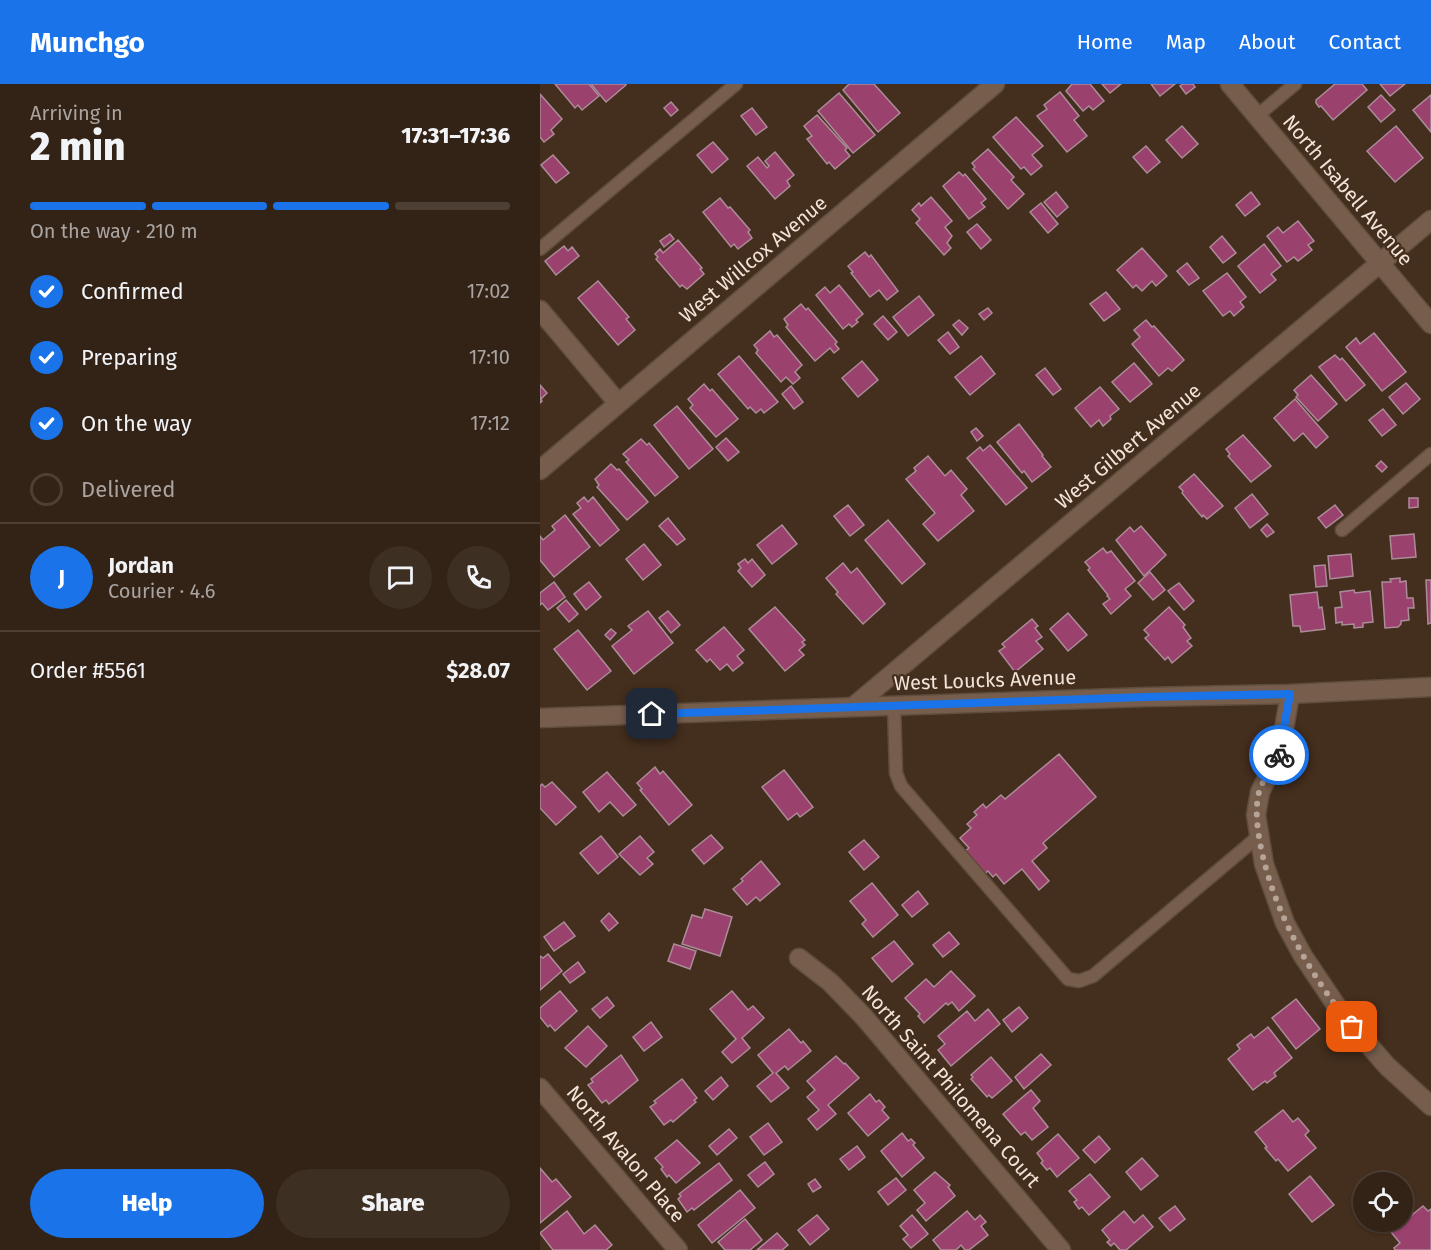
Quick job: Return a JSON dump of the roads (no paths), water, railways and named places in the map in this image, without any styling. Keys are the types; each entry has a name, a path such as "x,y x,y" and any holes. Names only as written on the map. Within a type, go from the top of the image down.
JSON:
{"street":[{"name":"West Willcox Avenue","path":"540,470 995,84"},
{"name":"North Isabell Avenue","path":"1230,84 1431,324"},
{"name":"West Gilbert Avenue","path":"854,707 1431,220"},
{"path":"540,310 618,403"},
{"name":"West Loucks Avenue","path":"540,718 1290,694 1431,687"},
{"path":"1290,694 1280,753 1260,792 1256,815 1264,864 1285,923 1303,956 1342,1014 1387,1066 1431,1106"},
{"name":"North Saint Philomena Court","path":"800,958 830,982 864,1017 1061,1250"},
{"name":"North Avalon Place","path":"540,1088 678,1250"}],"lane":[{"path":"540,249 736,84"},
{"path":"1257,116 1295,84"},
{"path":"1342,530 1431,454"},
{"path":"894,705 896,773 901,786 1068,979 1079,981 1093,976 1259,836"}]}
